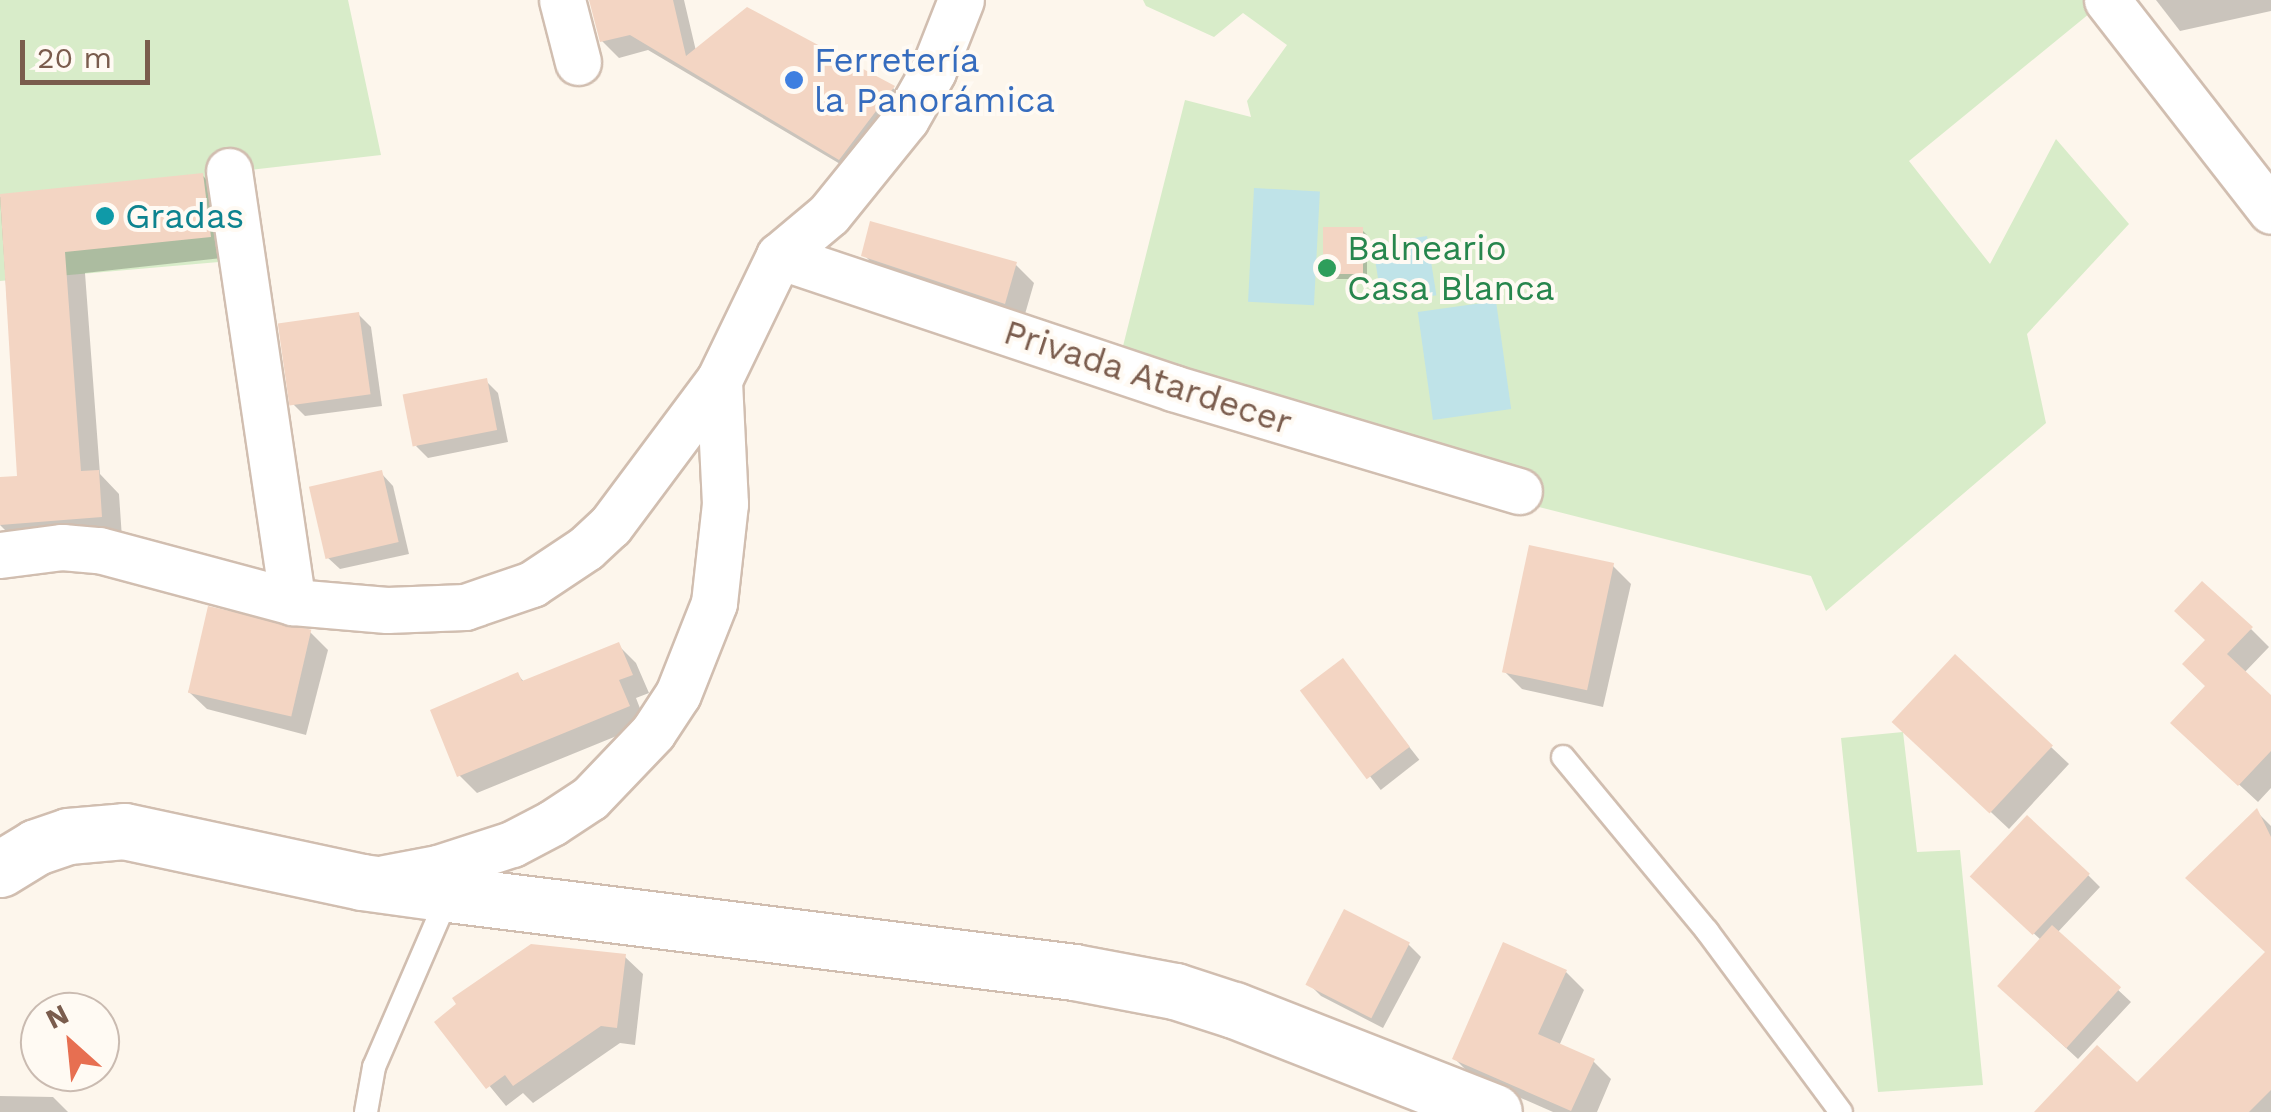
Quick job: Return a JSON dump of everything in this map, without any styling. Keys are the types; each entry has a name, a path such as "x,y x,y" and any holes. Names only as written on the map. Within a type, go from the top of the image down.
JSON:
{"main road":[{"path":"0,869 36,846 68,836 124,831 362,882 1074,972 1175,991 1320,1042 1494,1112"}],"street":[{"path":"562,0 578,62"},
{"path":"0,555 62,546 99,550 293,602 426,611 465,607 532,584 586,548 610,526 719,380 748,312 779,256 829,214 906,119 933,72 961,0"},
{"path":"2107,0 2271,211"},
{"path":"229,171 293,602"},
{"name":"Privada Atardecer","path":"779,256 1173,388 1520,491"},
{"path":"362,882 438,868 512,844 552,824 590,798 654,732 678,694 714,603 725,504 719,380"}],"lane":[{"path":"1563,758 1707,931 1841,1112"},
{"path":"366,1112 374,1067 450,894"}],"green space":[{"path":"0,0 348,0 381,155 214,174 219,262 0,281"},
{"path":"1143,0 2088,0 2095,9 1909,161 1990,264 2056,139 2129,224 2027,334 2046,423 1826,611 1811,576 1472,490 1120,358 1185,100 1251,117 1247,101 1287,45 1243,13 1214,37 1146,6"},
{"path":"1903,732 1917,852 1960,850 1983,1085 1878,1092 1841,738"}],"water":[{"path":"1254,188 1320,191 1314,305 1248,302"},
{"path":"1427,236 1436,295 1382,304 1373,245"},
{"path":"1496,301 1511,409 1433,420 1418,312"}],"building":[{"name":"Ferretería la Panorámica","path":"589,0 673,0 686,56 747,7 895,86 839,160 630,35 600,42"},
{"path":"203,173 211,237 65,252 81,471 99,470 102,517 0,525 0,477 17,476 0,194"},
{"path":"870,221 1017,262 1005,304 861,256"},
{"path":"1323,227 1363,227 1363,274 1323,274"},
{"path":"359,312 371,394 289,406 278,323"},
{"path":"487,378 497,430 413,446 403,394"},
{"path":"382,470 399,542 326,559 309,487"},
{"path":"1529,545 1614,563 1587,690 1502,672"},
{"path":"2202,581 2253,627 2227,654 2271,695 2271,751 2238,786 2170,723 2205,686 2182,664 2205,640 2174,611"},
{"path":"208,606 311,630 291,717 188,693"},
{"path":"619,642 633,675 619,680 630,706 457,777 430,710 518,672 522,681"},
{"path":"1955,654 2053,745 1990,813 1892,722"},
{"path":"1343,658 1410,747 1367,779 1300,690"},
{"path":"2257,808 2271,837 2271,1090 2249,1112 2034,1112 2097,1045 2137,1082 2265,952 2185,878"},
{"path":"2027,815 2090,874 2033,935 1970,876"},
{"path":"1344,909 1410,943 1371,1018 1305,985"},
{"path":"2052,925 2121,987 2066,1048 1997,986"},
{"path":"1503,942 1567,970 1538,1034 1595,1059 1571,1111 1452,1059"},
{"path":"531,944 626,954 617,1028 601,1026 513,1086 505,1075 486,1089 434,1022 456,1004 452,998"}],"place":[{"name":"Ferretería la Panorámica","path":"794,80"},
{"name":"Gradas","path":"105,216"},
{"name":"Balneario Casa Blanca","path":"1327,268"}]}
